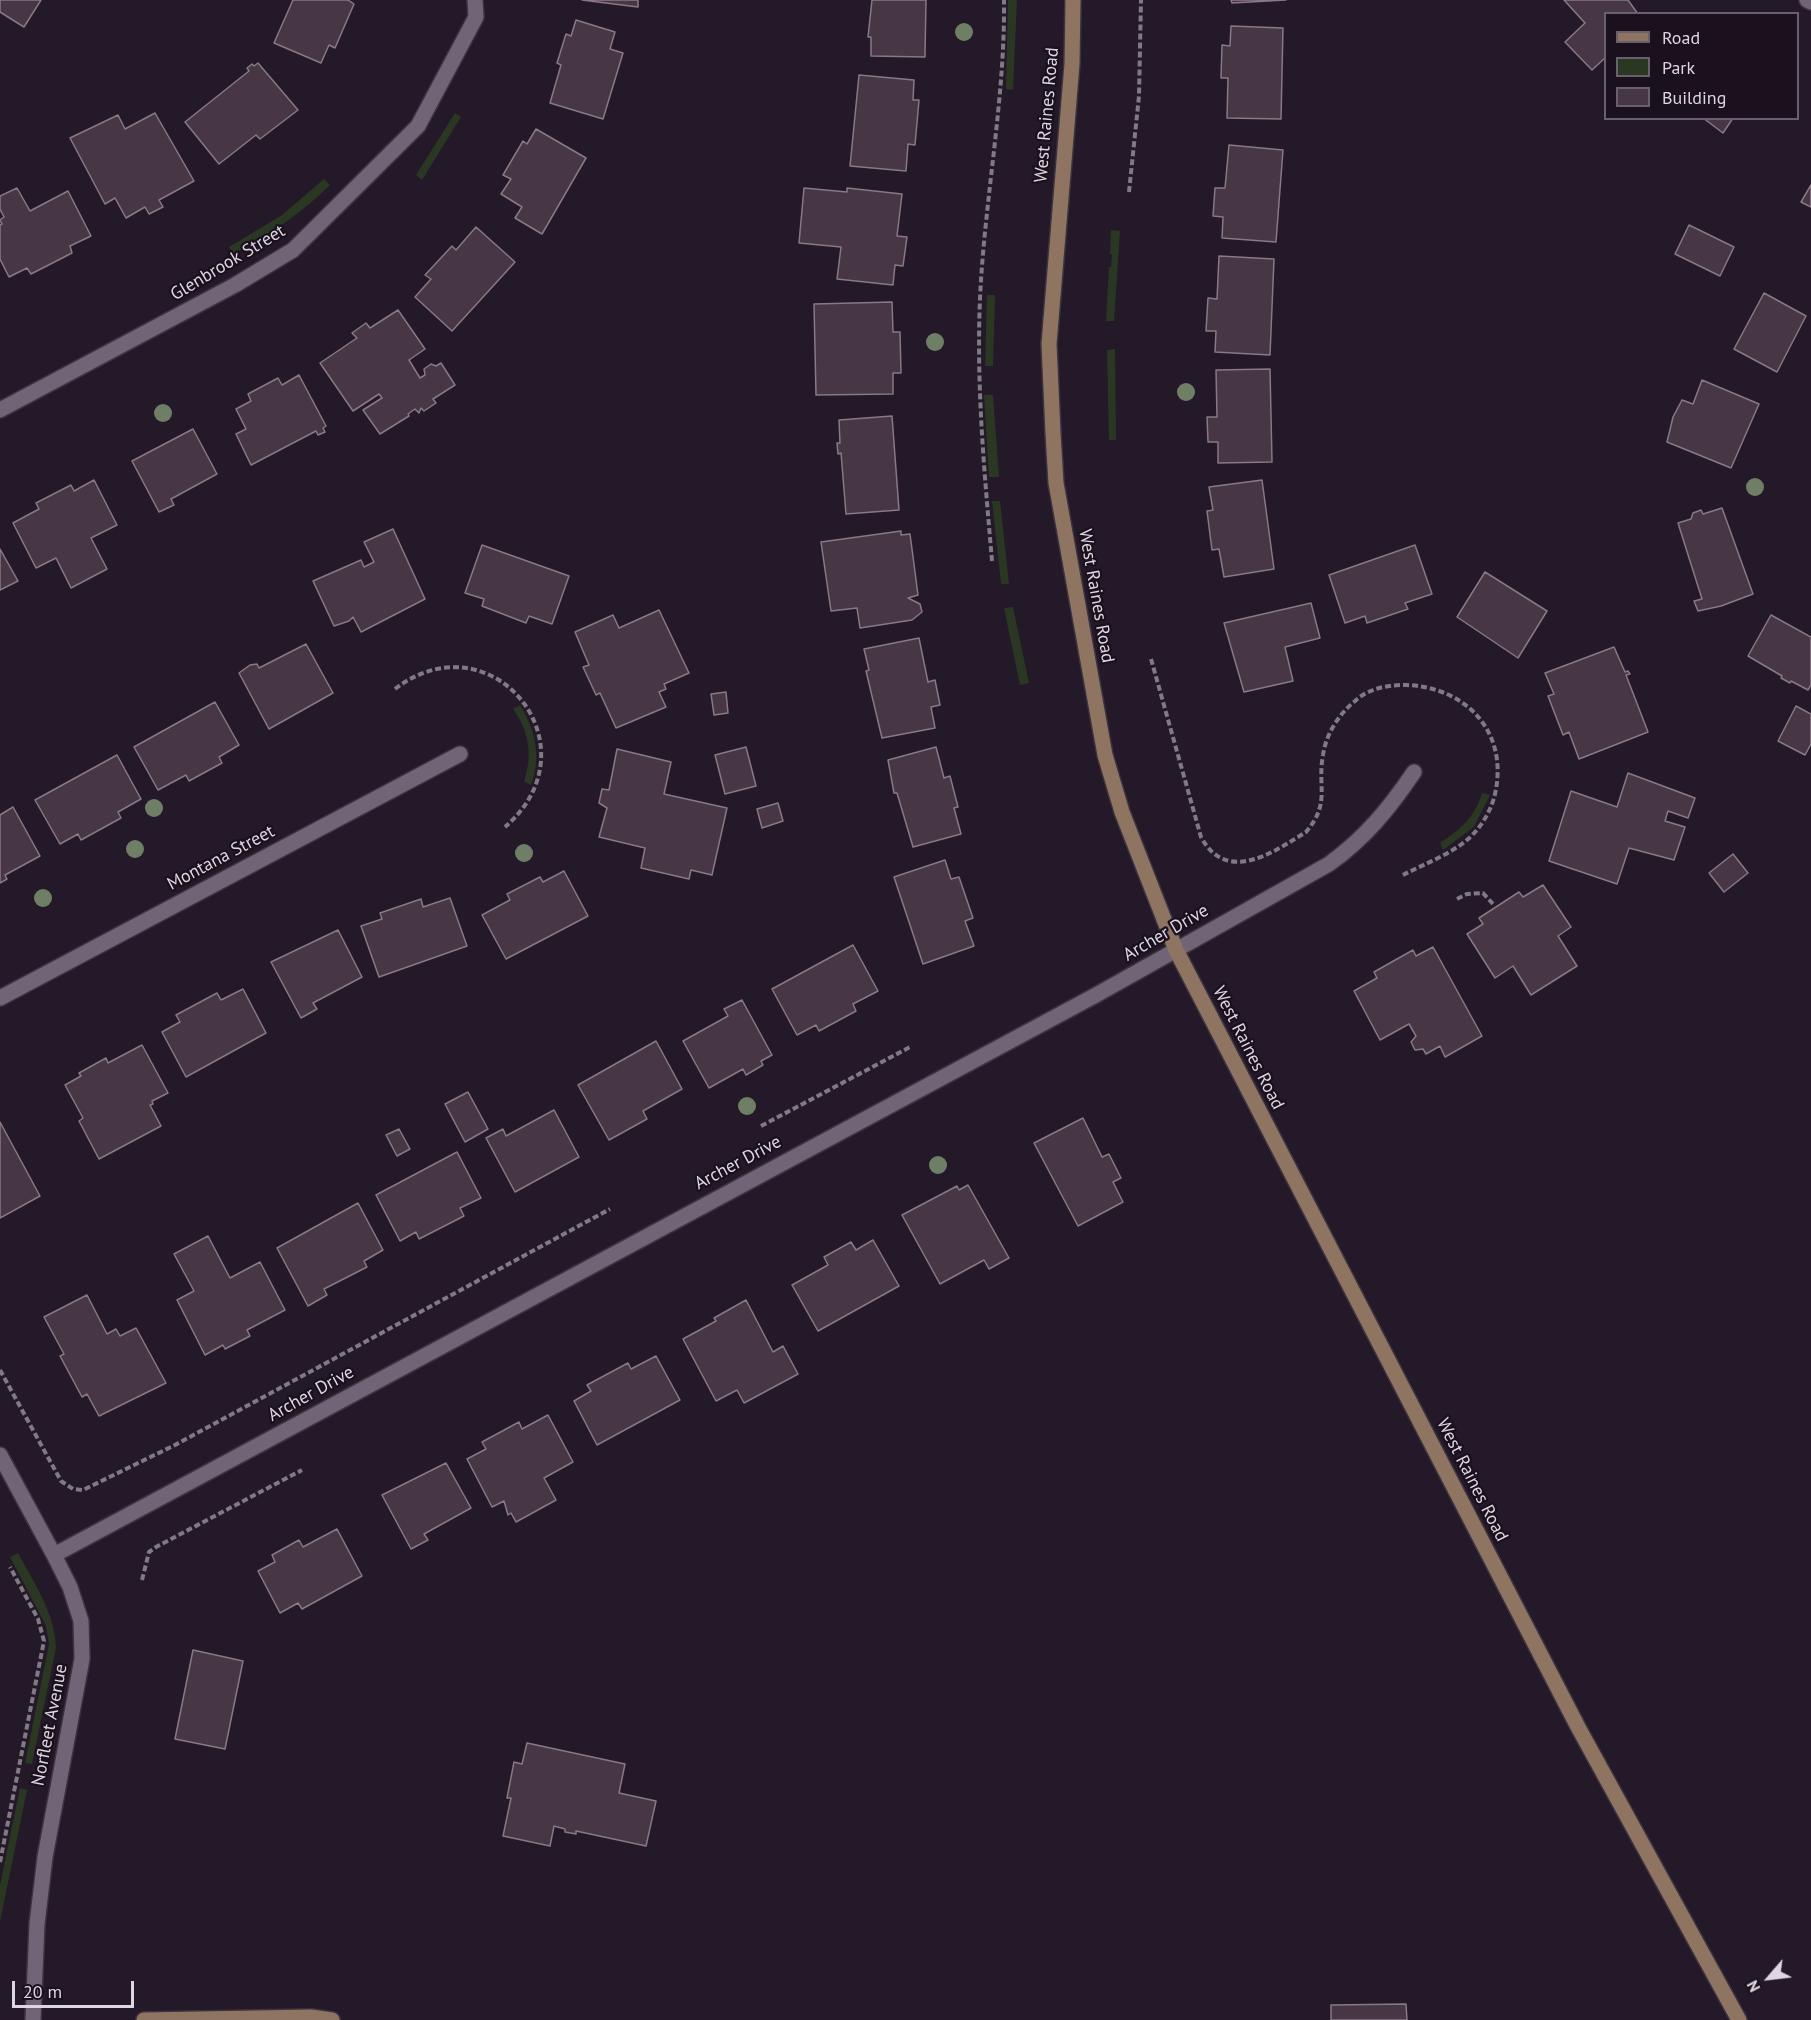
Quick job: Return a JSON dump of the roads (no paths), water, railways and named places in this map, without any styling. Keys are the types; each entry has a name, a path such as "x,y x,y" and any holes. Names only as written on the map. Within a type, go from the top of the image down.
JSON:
{"main road":[{"name":"West Raines Road","path":"1073,0 1072,64 1049,344 1056,483 1105,755 1122,812 1176,950 1578,1727 1739,2020"},
{"path":"144,2020 312,2017 332,2020"}],"street":[{"name":"Glenbrook Street","path":"0,410 236,285 293,250 418,126 476,17 475,0"},
{"name":"Montana Street","path":"0,998 460,754"},
{"name":"Archer Drive","path":"54,1555 1176,950 1329,864 1353,846 1385,814 1413,772"},
{"name":"Norfleet Avenue","path":"0,1455 70,1587 81,1621 82,1659 45,1857 37,1923 33,2020"}]}
